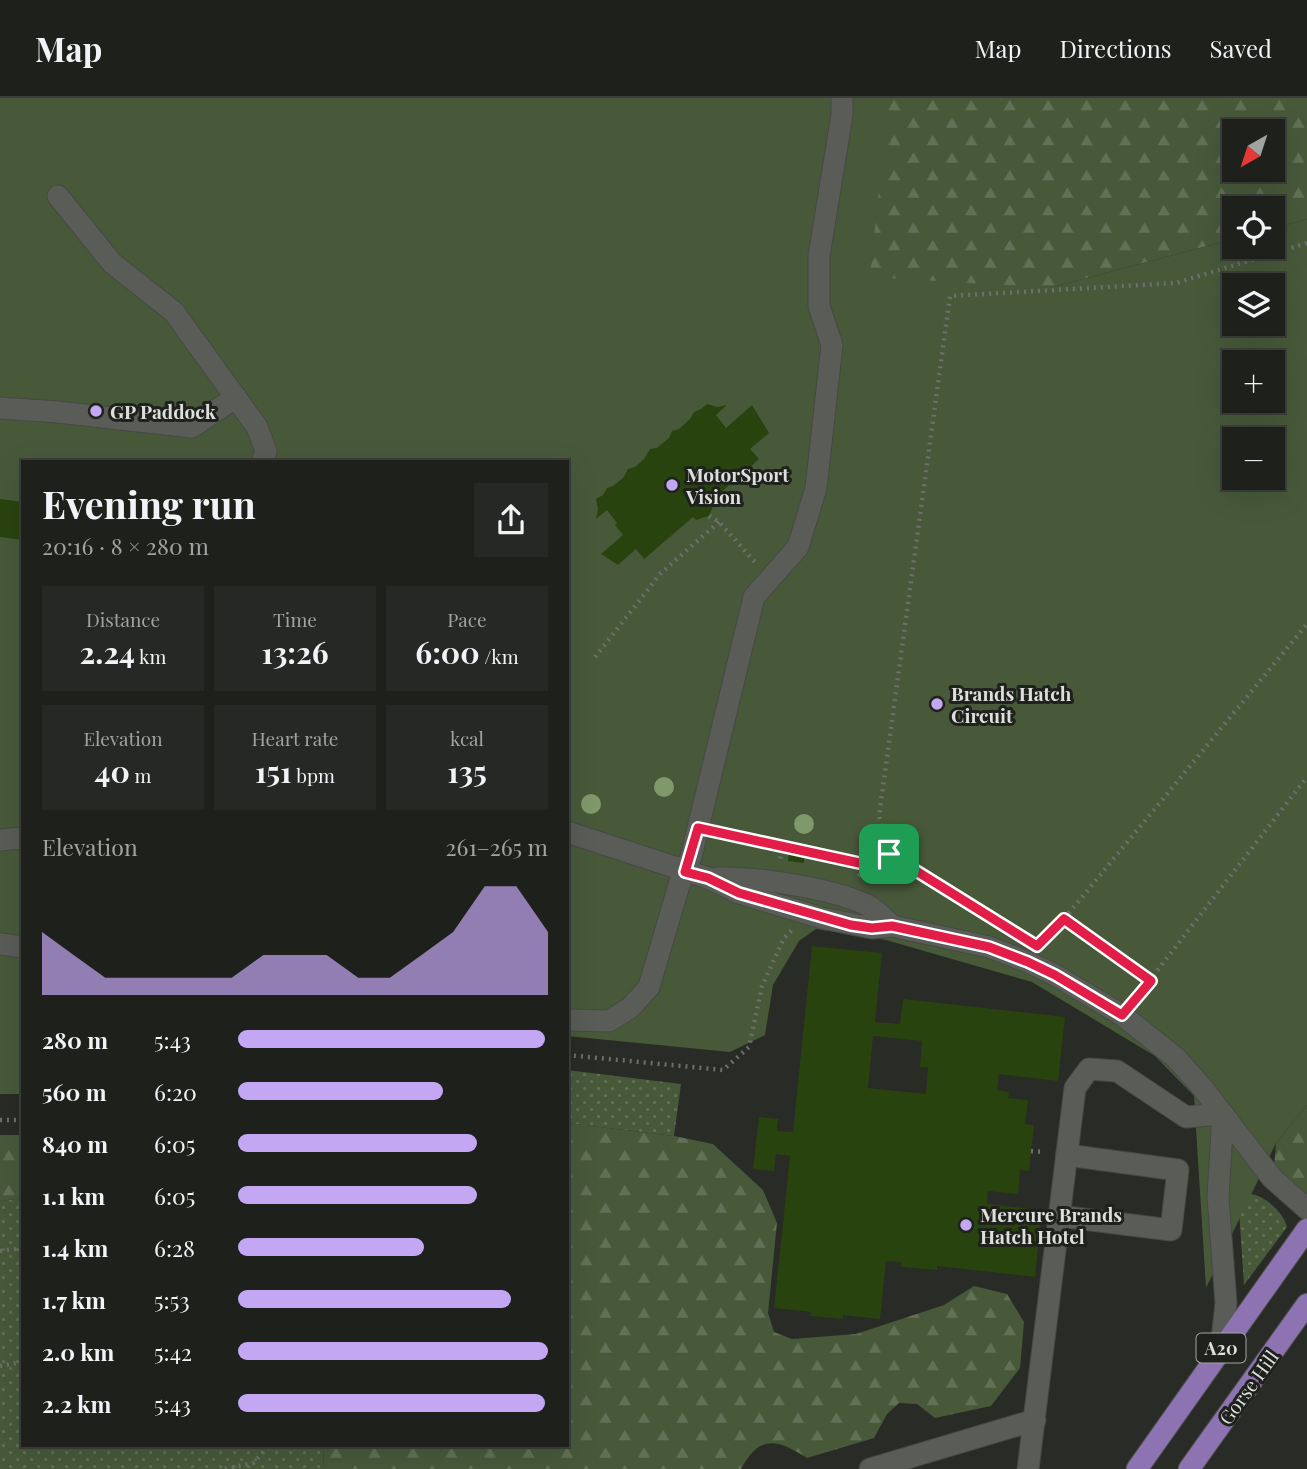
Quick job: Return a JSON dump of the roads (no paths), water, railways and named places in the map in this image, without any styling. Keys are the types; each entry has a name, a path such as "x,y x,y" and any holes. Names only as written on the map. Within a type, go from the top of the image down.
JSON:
{"main road":[{"name":"A20","path":"1137,1469 1307,1229"},
{"name":"Gorse Hill","path":"1189,1469 1307,1304"}],"lane":[{"path":"569,1020 608,1021 630,1008 649,987 698,828 754,597 798,547 816,488 832,345 819,306 819,256 842,115 842,98"},
{"path":"58,196 112,263 174,312 257,427 266,451 263,460"},
{"path":"0,408 192,426 236,397"},
{"path":"569,833 708,878 785,884 834,894 866,905 892,926"},
{"path":"0,839 21,838"},
{"path":"708,878 739,893 851,925 872,928 892,926 989,947 1028,962 1088,994 1122,1015 1176,1058 1272,1178 1307,1209"},
{"path":"0,944 21,947"},
{"path":"1028,1469 1075,1088 1089,1069 1117,1071 1186,1117 1223,1114"},
{"path":"1221,1349 1226,1303 1218,1197 1223,1114"},
{"path":"1059,1216 1171,1230 1178,1170 1067,1155"},
{"path":"870,1469 1035,1420"}],"place":[{"name":"GP Paddock","path":"96,411"},
{"name":"MotorSport Vision","path":"672,485"},
{"name":"Brands Hatch Circuit","path":"937,704"},
{"name":"Mercure Brands Hatch Hotel","path":"966,1225"}]}
